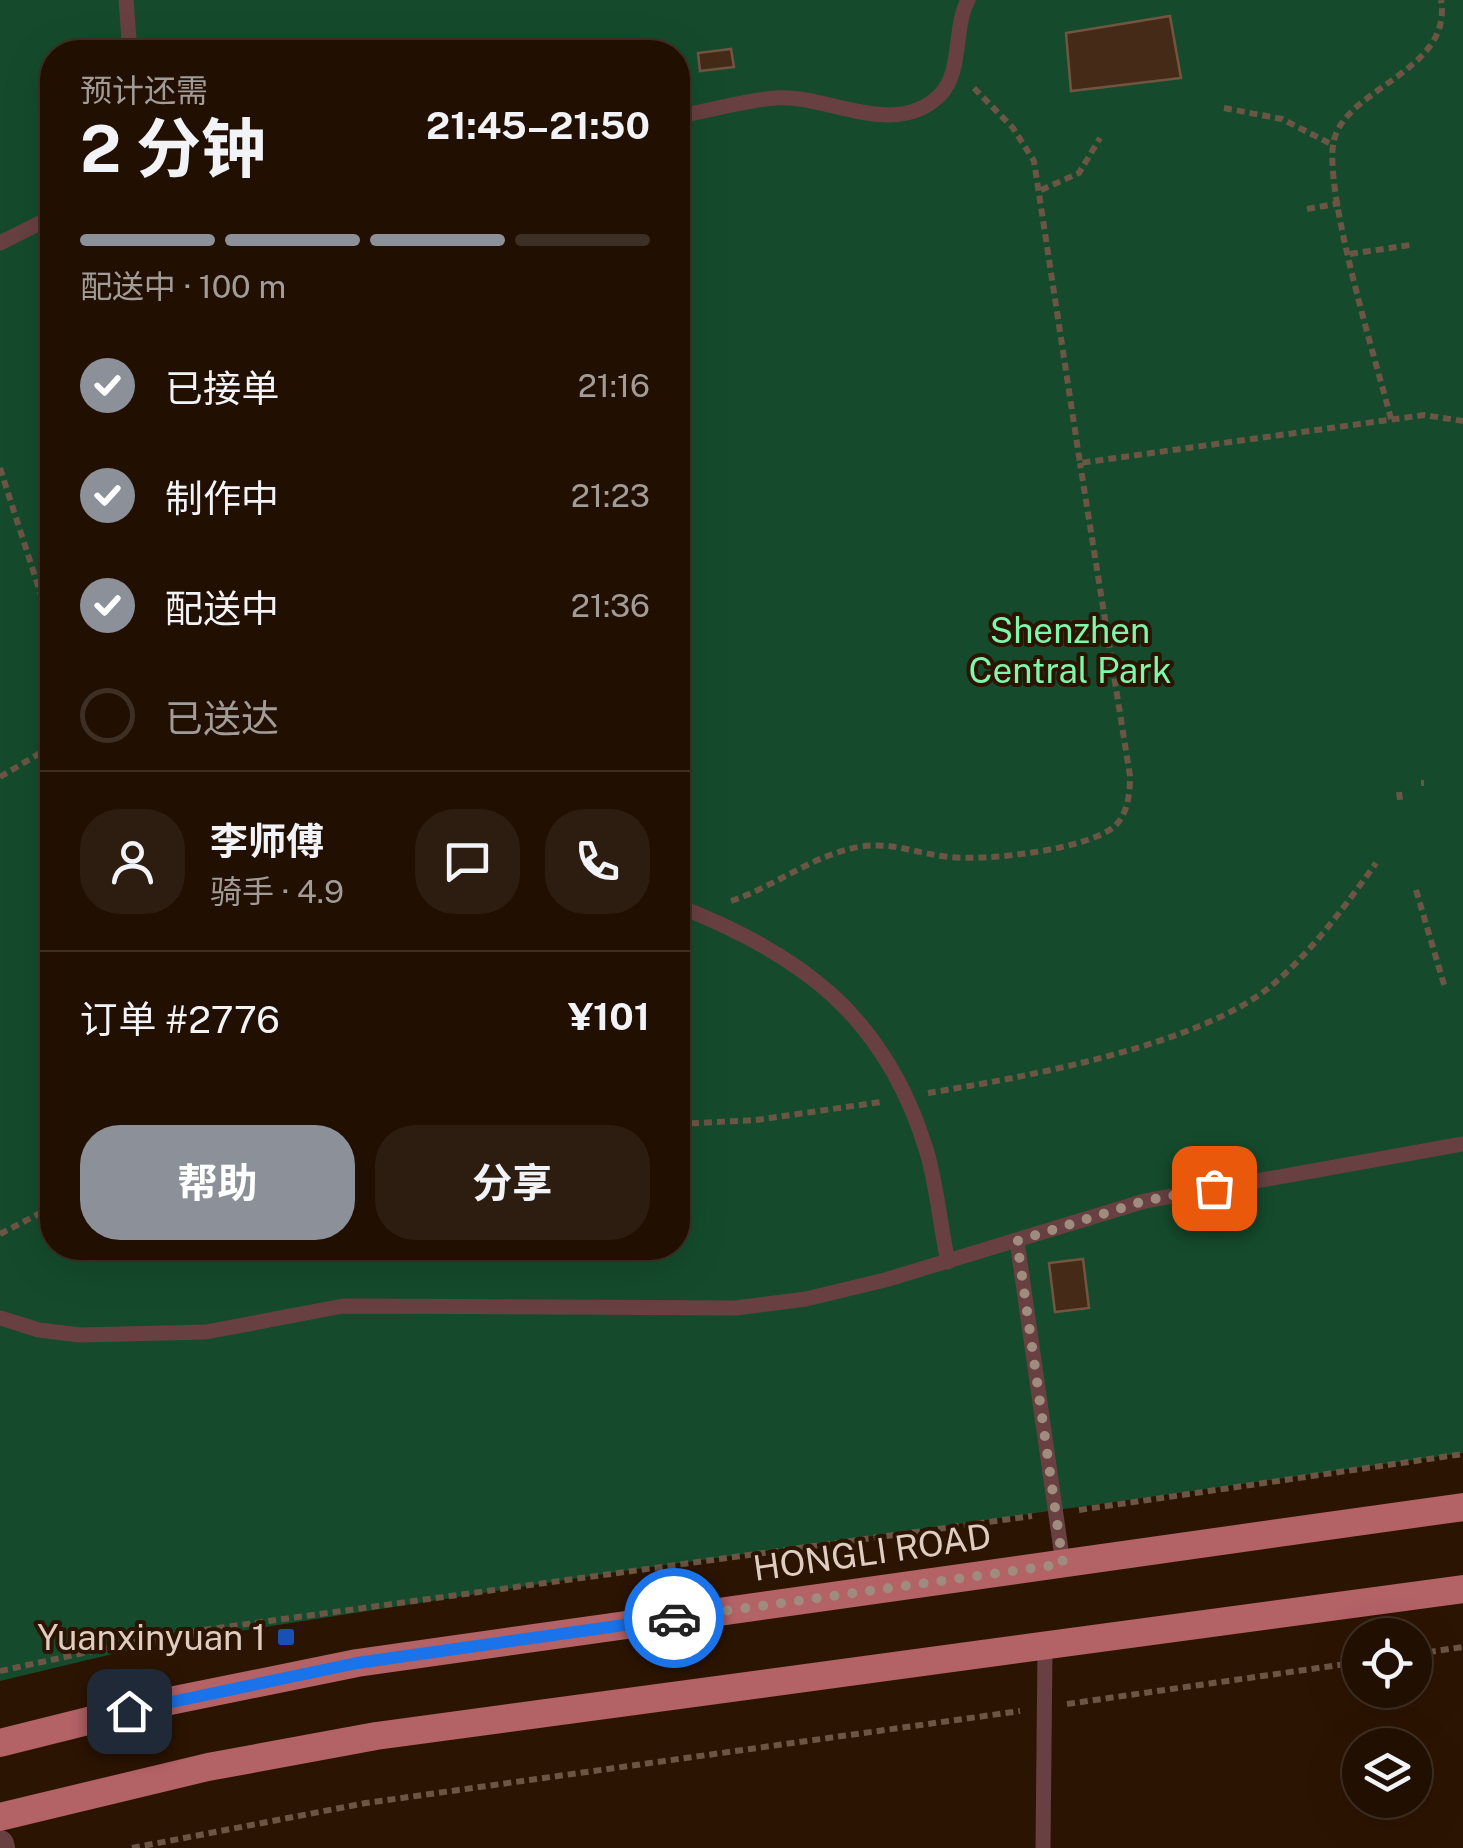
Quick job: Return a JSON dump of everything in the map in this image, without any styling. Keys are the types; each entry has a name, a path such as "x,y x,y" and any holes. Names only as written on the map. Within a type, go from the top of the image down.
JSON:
{"main road":[{"name":"HONGLI ROAD","path":"0,1743 160,1703 357,1663 1463,1506"},
{"path":"0,1817 295,1749 1463,1589"}],"lane":[{"path":"126,0 129,40"},
{"path":"690,114 776,98 811,100 870,115 912,108 940,95 951,74 959,23 968,0"},
{"path":"0,243 40,224"},
{"path":"690,911 752,936 790,958 834,995 866,1032 904,1097 926,1148 948,1262"},
{"path":"0,1318 39,1330 80,1335 206,1332 343,1306 736,1308 806,1299 948,1262 1144,1201 1463,1144"},
{"path":"1017,1241 1063,1564"},
{"path":"1043,1848 1045,1648"}],"path":[{"path":"1391,419 1350,254 1334,145 1359,105 1406,74 1423,52 1443,12 1441,0"},
{"path":"713,900 730,902 765,890 817,857 861,847 900,844 947,857 985,858 1093,839 1117,824 1130,798 1130,776 1041,190 1028,146 973,87"},
{"path":"1224,108 1282,119 1334,145"},
{"path":"1041,190 1079,174 1100,138"},
{"path":"1307,208 1340,203"},
{"path":"1350,254 1410,245"},
{"path":"1080,463 1424,415 1463,420"},
{"path":"0,468 40,592"},
{"path":"0,777 40,753"},
{"path":"690,1123 774,1118 904,1097 1140,1047 1215,1017 1269,988 1311,946 1376,863"},
{"path":"1416,890 1445,988"},
{"path":"0,1234 40,1214"},
{"path":"0,1672 167,1634 1463,1454"},
{"path":"1432,1652 1463,1647"},
{"path":"132,1848 366,1803 1342,1665"}],"green space":[{"name":"Shenzhen Central Park","path":"0,0 1463,0 1463,1453 623,1571 150,1645 0,1681"}],"building":[{"path":"1170,16 1181,78 1071,91 1066,33"},
{"path":"731,49 734,67 700,71 698,53"},
{"path":"1083,1259 1089,1308 1055,1312 1049,1263"}],"way so far":[{"path":"674,1618 1063,1564 1017,1241 1144,1201 1214,1188"}],"place":[{"name":"Yuanxinyuan 1","path":"286,1637"}],"route":[{"path":"129,1711 301,1672 674,1618"}]}
